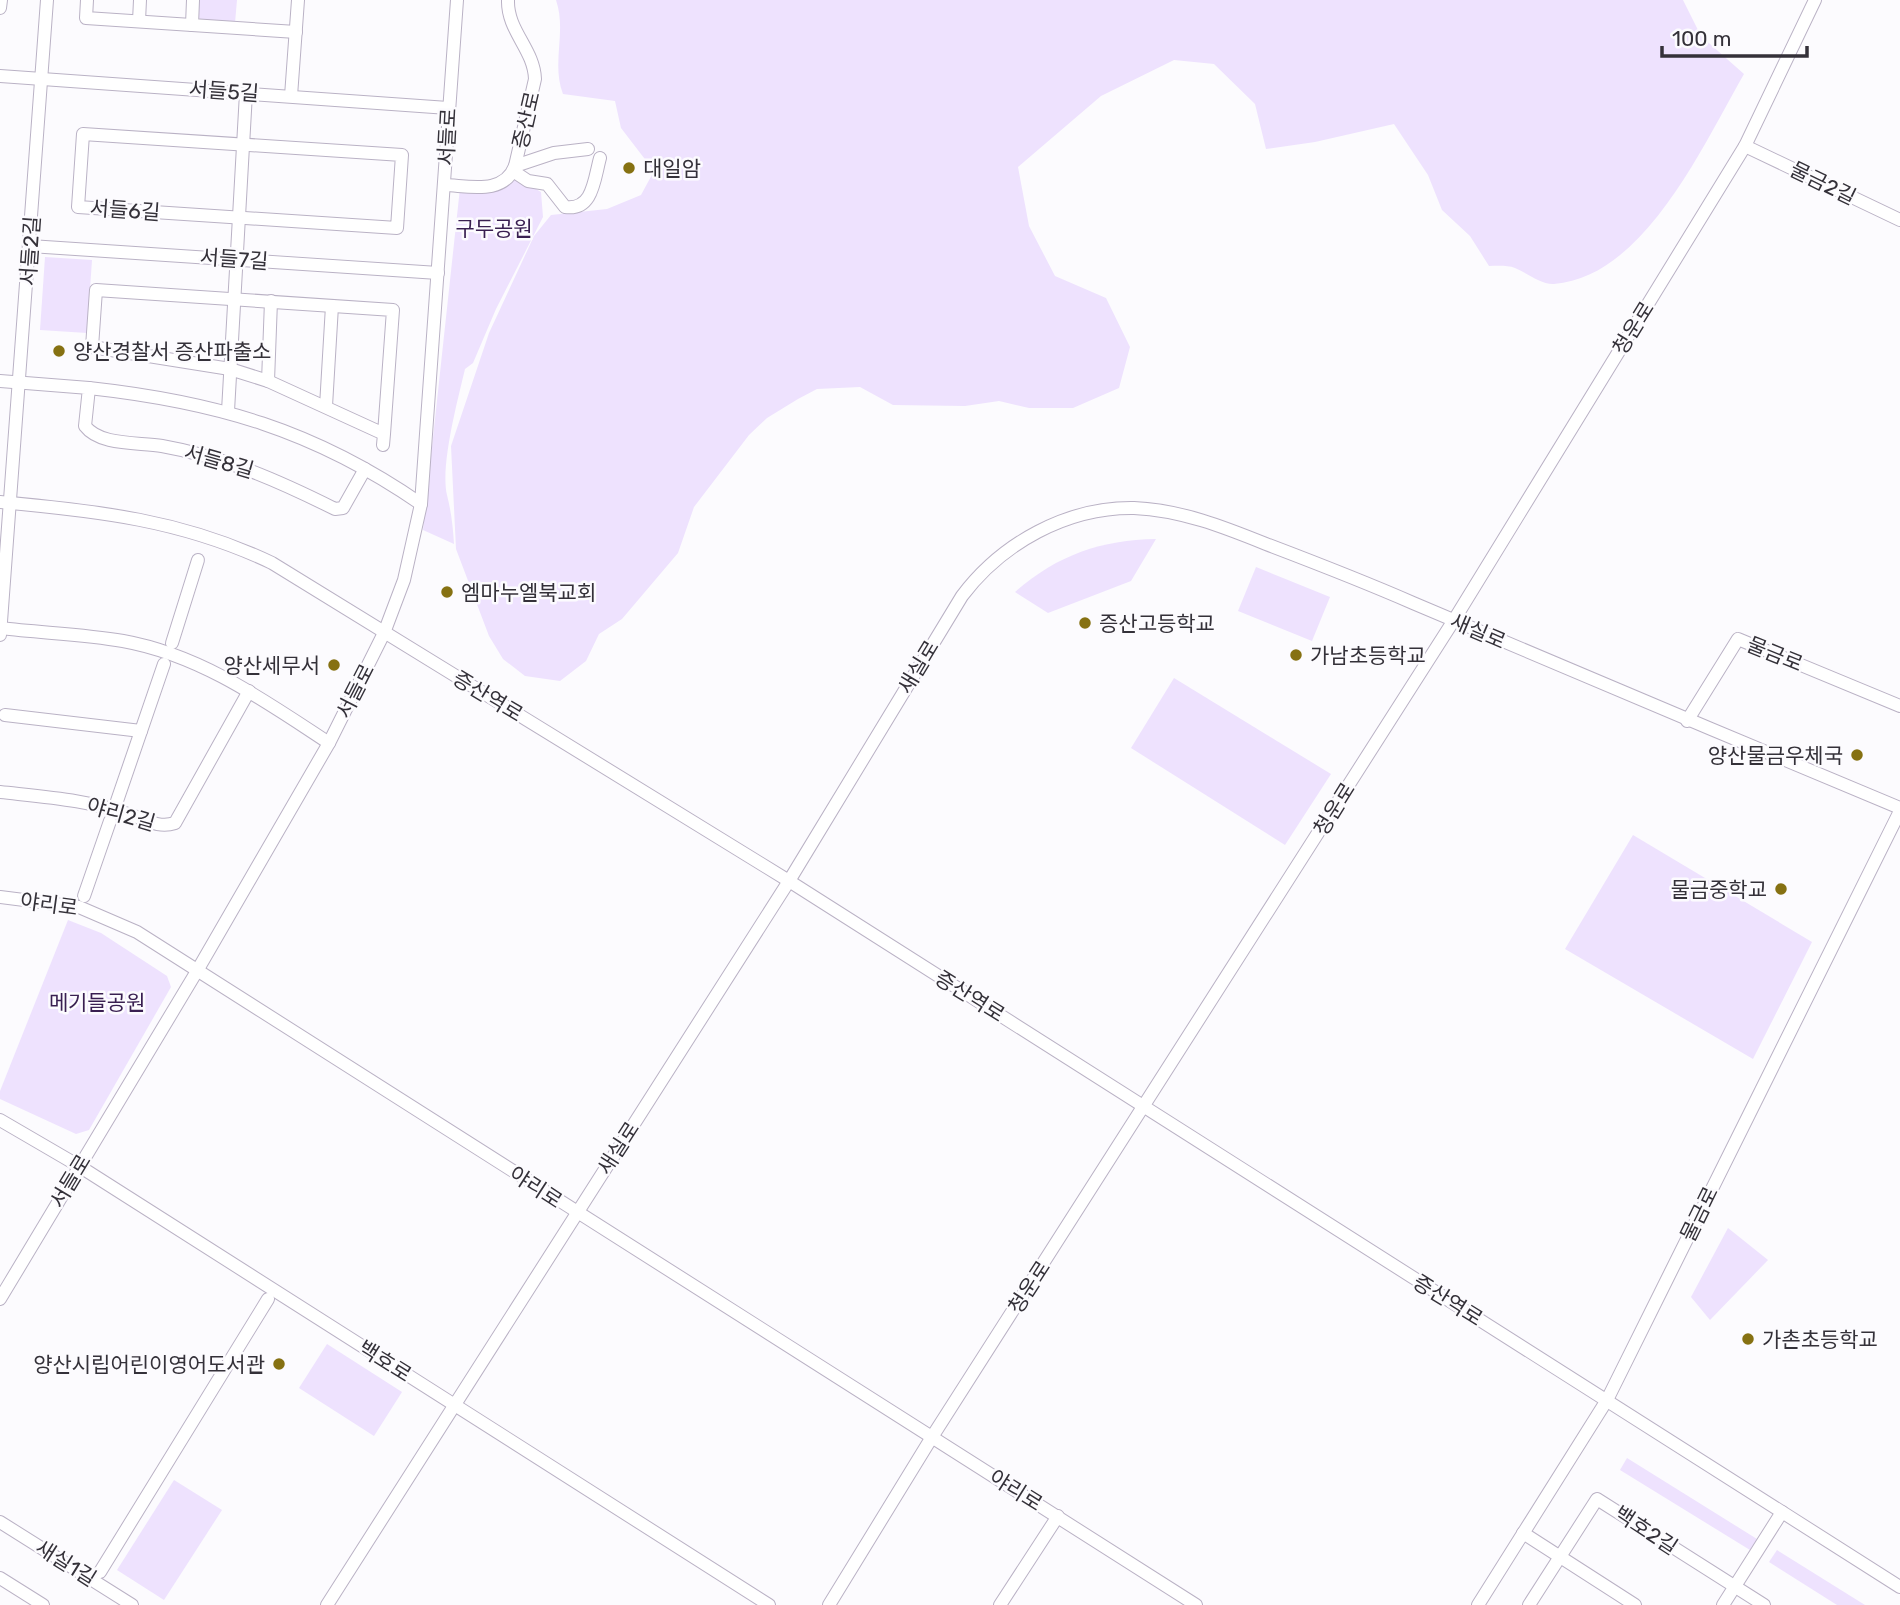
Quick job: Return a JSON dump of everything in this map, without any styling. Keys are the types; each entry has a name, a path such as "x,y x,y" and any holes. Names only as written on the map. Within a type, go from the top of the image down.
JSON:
{"street":[{"path":"0,8 1,0"},
{"name":"서들2길","path":"0,635 6,502 21,383 47,0"},
{"path":"87,0 86,18 296,32"},
{"path":"139,21 140,0"},
{"path":"192,25 193,0"},
{"path":"291,96 298,0"},
{"name":"서들로","path":"0,1299 198,971 328,743 384,633 404,579 421,504 457,0"},
{"name":"증산로","path":"445,185 496,187 514,169 535,79 535,66 510,21 508,0"},
{"name":"청운로","path":"830,1605 932,1437 1146,1107 1454,620 1745,146 1810,3"},
{"name":"서들5길","path":"0,76 448,108"},
{"path":"228,411 246,93"},
{"name":"서들6길","path":"83,134 402,155 397,228 239,217 78,207 83,134"},
{"name":"물금2길","path":"1745,146 1900,220"},
{"path":"588,149 554,153 514,169 528,181 547,184 565,207 576,209 583,206 591,193 600,158"},
{"name":"서들7길","path":"30,246 438,273"},
{"path":"96,290 271,301 393,310 384,439 326,406 268,381 230,369 92,347 96,290"},
{"path":"268,381 271,301"},
{"path":"326,406 332,306"},
{"path":"0,381 157,395 228,411 269,424 365,469 421,504"},
{"name":"서들8길","path":"89,388 85,426 99,438 186,450 233,462 335,509 343,508 365,469"},
{"name":"증산역로","path":"6,502 131,517 206,534 272,563 789,880 1900,1587"},
{"name":"새실로","path":"327,1605 789,880 962,596 984,570 1007,551 1066,519 1088,513 1133,508 1181,514 1325,566 1900,810"},
{"path":"172,643 198,560"},
{"path":"0,628 125,642 218,673 328,743"},
{"name":"물금로","path":"1688,721 1738,639 1900,706"},
{"path":"117,801 164,664"},
{"name":"야리2길","path":"0,792 115,808 164,827 175,823 249,691"},
{"path":"5,715 141,731"},
{"name":"물금로","path":"1478,1605 1606,1400 1900,810"},
{"path":"84,896 110,821"},
{"name":"야리로","path":"0,897 79,907 106,916 137,932 1196,1605"},
{"name":"백호로","path":"0,1119 79,1166 769,1605"},
{"path":"100,1572 268,1299"},
{"name":"백호2길","path":"1529,1605 1597,1499 1734,1587"},
{"path":"1723,1605 1782,1512"},
{"name":"야리로","path":"1000,1605 1058,1516"},
{"name":"새실1길","path":"0,1522 132,1605"},
{"path":"1523,1533 1635,1605"},
{"path":"0,1578 43,1605"},
{"path":"1734,1587 1764,1605"}],"green space":[{"path":"197,0 237,0 235,23 202,21 196,15"},
{"path":"556,0 1683,0 1701,36 1744,74 1690,169 1644,233 1616,258 1587,276 1554,284 1540,281 1512,267 1489,266 1470,236 1442,210 1428,175 1394,124 1315,142 1266,149 1255,104 1214,64 1174,60 1101,96 1018,167 1029,226 1055,276 1106,298 1130,347 1119,388 1073,408 1029,408 999,401 965,406 893,405 860,387 817,389 767,418 749,435 694,507 678,553 622,619 599,634 586,661 560,681 525,676 503,659 489,636 456,549 451,446 489,333 534,236 551,215 607,209 641,195 654,171 621,128 615,101 563,94 558,71 560,24"},
{"name":"구두공원","path":"518,178 541,192 543,217 496,309 473,363 465,369 451,432 445,482 454,544 423,530 460,188 499,189"},
{"path":"45,257 92,260 87,333 40,330"},
{"path":"1156,539 1131,581 1048,613 1015,592 1047,568 1081,552 1117,542"},
{"path":"1256,567 1330,597 1312,641 1238,611"},
{"path":"1174,678 1331,774 1285,845 1131,748"},
{"path":"1633,835 1812,942 1753,1059 1565,949"},
{"name":"메기들공원","path":"68,920 101,933 167,976 171,987 89,1130 76,1134 0,1099 0,1091"},
{"path":"1728,1228 1768,1260 1710,1320 1691,1297"},
{"path":"327,1344 402,1392 374,1436 299,1388"},
{"path":"1627,1458 1757,1539 1750,1550 1620,1470"},
{"path":"174,1480 222,1510 164,1600 117,1570"},
{"path":"1777,1550 1865,1605 1837,1605 1769,1562"}],"place":[{"name":"대일암","path":"629,168"},
{"name":"양산경찰서 증산파출소","path":"59,351"},
{"name":"엠마누엘북교회","path":"447,592"},
{"name":"증산고등학교","path":"1085,623"},
{"name":"가남초등학교","path":"1296,655"},
{"name":"양산세무서","path":"334,665"},
{"name":"양산물금우체국","path":"1857,755"},
{"name":"물금중학교","path":"1781,889"},
{"name":"가촌초등학교","path":"1748,1339"},
{"name":"양산시립어린이영어도서관","path":"279,1364"}]}
